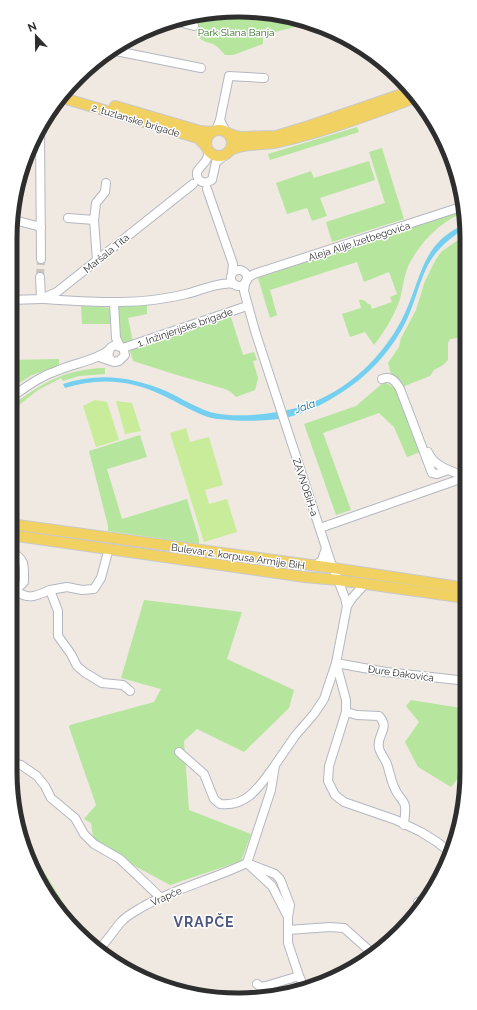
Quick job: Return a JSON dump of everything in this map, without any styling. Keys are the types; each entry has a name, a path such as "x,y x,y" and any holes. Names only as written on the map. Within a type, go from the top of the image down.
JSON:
{"main road":[{"name":"2. tuzlanske brigade","path":"71,93 200,131 220,129"},
{"path":"220,129 207,138 207,148 216,156 228,153 242,146 278,143 406,93"},
{"name":"2. tuzlanske brigade","path":"67,99 198,138 207,148"},
{"path":"220,129 240,137 276,136 310,130 410,99"},
{"path":"220,129 232,139 233,143 228,153"},
{"name":"Bulevar 2. korpusa Armije BiH","path":"17,525 333,568 460,587"},
{"name":"Bulevar 2. korpusa Armije BiH","path":"17,536 110,548 246,569 460,597"}],"street":[{"path":"185,24 194,26"},
{"path":"119,52 200,68"},
{"path":"220,129 229,76 264,78"},
{"path":"40,141 41,259"},
{"path":"207,148 207,158 198,170 204,182 233,264 231,280 235,285"},
{"path":"204,182 213,177 213,169 216,162 228,153"},
{"name":"Maršala Tita","path":"17,300 41,299 61,289 193,184 204,182"},
{"path":"97,260 94,220 96,203 105,192 106,184"},
{"name":"Aleja Alije Izetbegovića","path":"254,274 458,208"},
{"path":"68,218 94,220"},
{"path":"17,221 41,227"},
{"path":"233,264 246,276 245,285 248,306"},
{"path":"224,284 236,270 254,274"},
{"path":"245,285 249,277 254,274"},
{"path":"40,277 41,299 114,303 129,303 175,297 224,284 245,285"},
{"path":"99,357 117,362 124,358 125,353 116,338 114,303"},
{"name":"1. Inžinjerijske brigade","path":"121,347 248,306"},
{"name":"ZAVNOBiH-a","path":"248,306 326,548"},
{"path":"111,360 108,356 116,338"},
{"path":"17,393 41,377 99,357 115,345 121,347"},
{"path":"382,379 391,378 400,389 432,473 437,474 448,470"},
{"path":"406,392 430,457 448,470 460,475"},
{"path":"320,528 460,479"},
{"path":"17,592 24,596 32,597 50,590 67,587 82,590 94,589 102,578 110,548"},
{"path":"315,566 322,560 326,548"},
{"path":"326,548 347,606"},
{"path":"17,556 22,559 24,568 24,582 17,586"},
{"path":"179,752 204,774 214,799 220,804 233,804 246,798 257,790 295,736 314,714 324,699 336,663 347,606 365,584"},
{"path":"50,590 58,610 58,636 71,654 77,666 102,683 123,685 130,691"},
{"path":"336,663 346,700 346,712 329,766 328,781 335,794 344,802 396,820 432,839 446,849"},
{"name":"Đure Đakovića","path":"336,663 386,672 460,680"},
{"path":"346,712 357,715 379,716 384,721 385,725 380,737 379,748 387,764 396,793 402,799 405,807 404,825"},
{"path":"17,764 37,776 45,786 51,798 75,818 84,834 94,844 120,859 160,897"},
{"path":"275,765 271,790 246,863 275,874 280,879 290,905 288,917 288,943 298,976 302,983"},
{"name":"Vrapče","path":"102,946 110,938 121,921 131,913 160,897 232,870 246,863"},
{"path":"288,930 330,927 344,928 370,950"},
{"path":"257,984 266,986 298,976"}],"green space":[{"name":"Park Slana Banja","path":"224,17 253,17 282,21 299,26 263,35 263,44 233,55 225,55 215,45 199,37 199,27 197,21"},
{"path":"357,127 359,132 270,160 268,154"},
{"path":"382,148 404,219 332,242 326,222 385,203 369,152"},
{"path":"369,161 375,180 320,198 327,216 312,221 307,208 287,214 276,183 311,171 314,178"},
{"path":"458,211 459,215 440,226 419,248 407,268 400,299 395,311 374,345 365,332 350,337 342,314 361,308 359,300 363,300 370,304 372,309 392,302 390,297 397,294 389,272 364,282 357,262 270,290 277,315 270,318 258,278"},
{"path":"460,239 460,337 450,339 448,343 448,360 443,365 434,370 430,376 400,389 389,378 391,374 388,363 399,347 401,338 416,310 425,281 441,252"},
{"path":"147,304 147,314 128,318 133,342 122,344 120,342 117,306"},
{"path":"81,306 115,308 115,324 82,324"},
{"path":"230,314 243,355 254,352 257,360 253,361 258,378 255,390 236,397 225,389 133,361 129,348"},
{"path":"59,359 59,366 32,375 19,383 17,381 17,360"},
{"path":"105,368 105,374 79,376 63,381 61,378 38,390 17,406 17,402 43,384 65,374 90,369"},
{"path":"384,382 400,391 423,451 407,457 394,427 379,413 323,433 351,510 336,515 304,424 356,406"},
{"path":"95,400 107,402 119,440 96,447 83,406"},
{"path":"116,401 132,403 141,431 125,434"},
{"path":"186,428 190,442 209,437 223,485 205,490 209,504 227,499 237,532 204,542 170,433"},
{"path":"140,435 147,457 107,469 122,519 187,499 199,539 199,544 108,531 89,451"},
{"path":"144,600 242,612 227,659 294,690 289,708 244,752 197,729 184,741 189,810 251,834 241,861 170,885 94,844 91,823 84,819 96,805 69,727 70,725 154,702 161,689 121,678"},
{"path":"411,700 460,708 460,776 451,787 418,767 405,742 419,722 406,706"},
{"path":"34,855 64,904 71,916 54,895"}],"water":[{"name":"Jala","path":"460,227 460,232 442,246 429,263 408,317 395,341 387,352 358,381 325,403 307,411 281,419 271,420 248,421 216,419 202,415 140,386 103,381 90,382 65,388 63,384 76,380 102,377 128,379 154,386 193,405 210,412 220,414 256,415 303,406 335,391 350,381 376,357 397,329 411,299 425,262 440,241"}],"tunnel":[{"path":"40,277 41,259"}],"district":[{"name":"VRAPČE","path":"204,922"}]}
